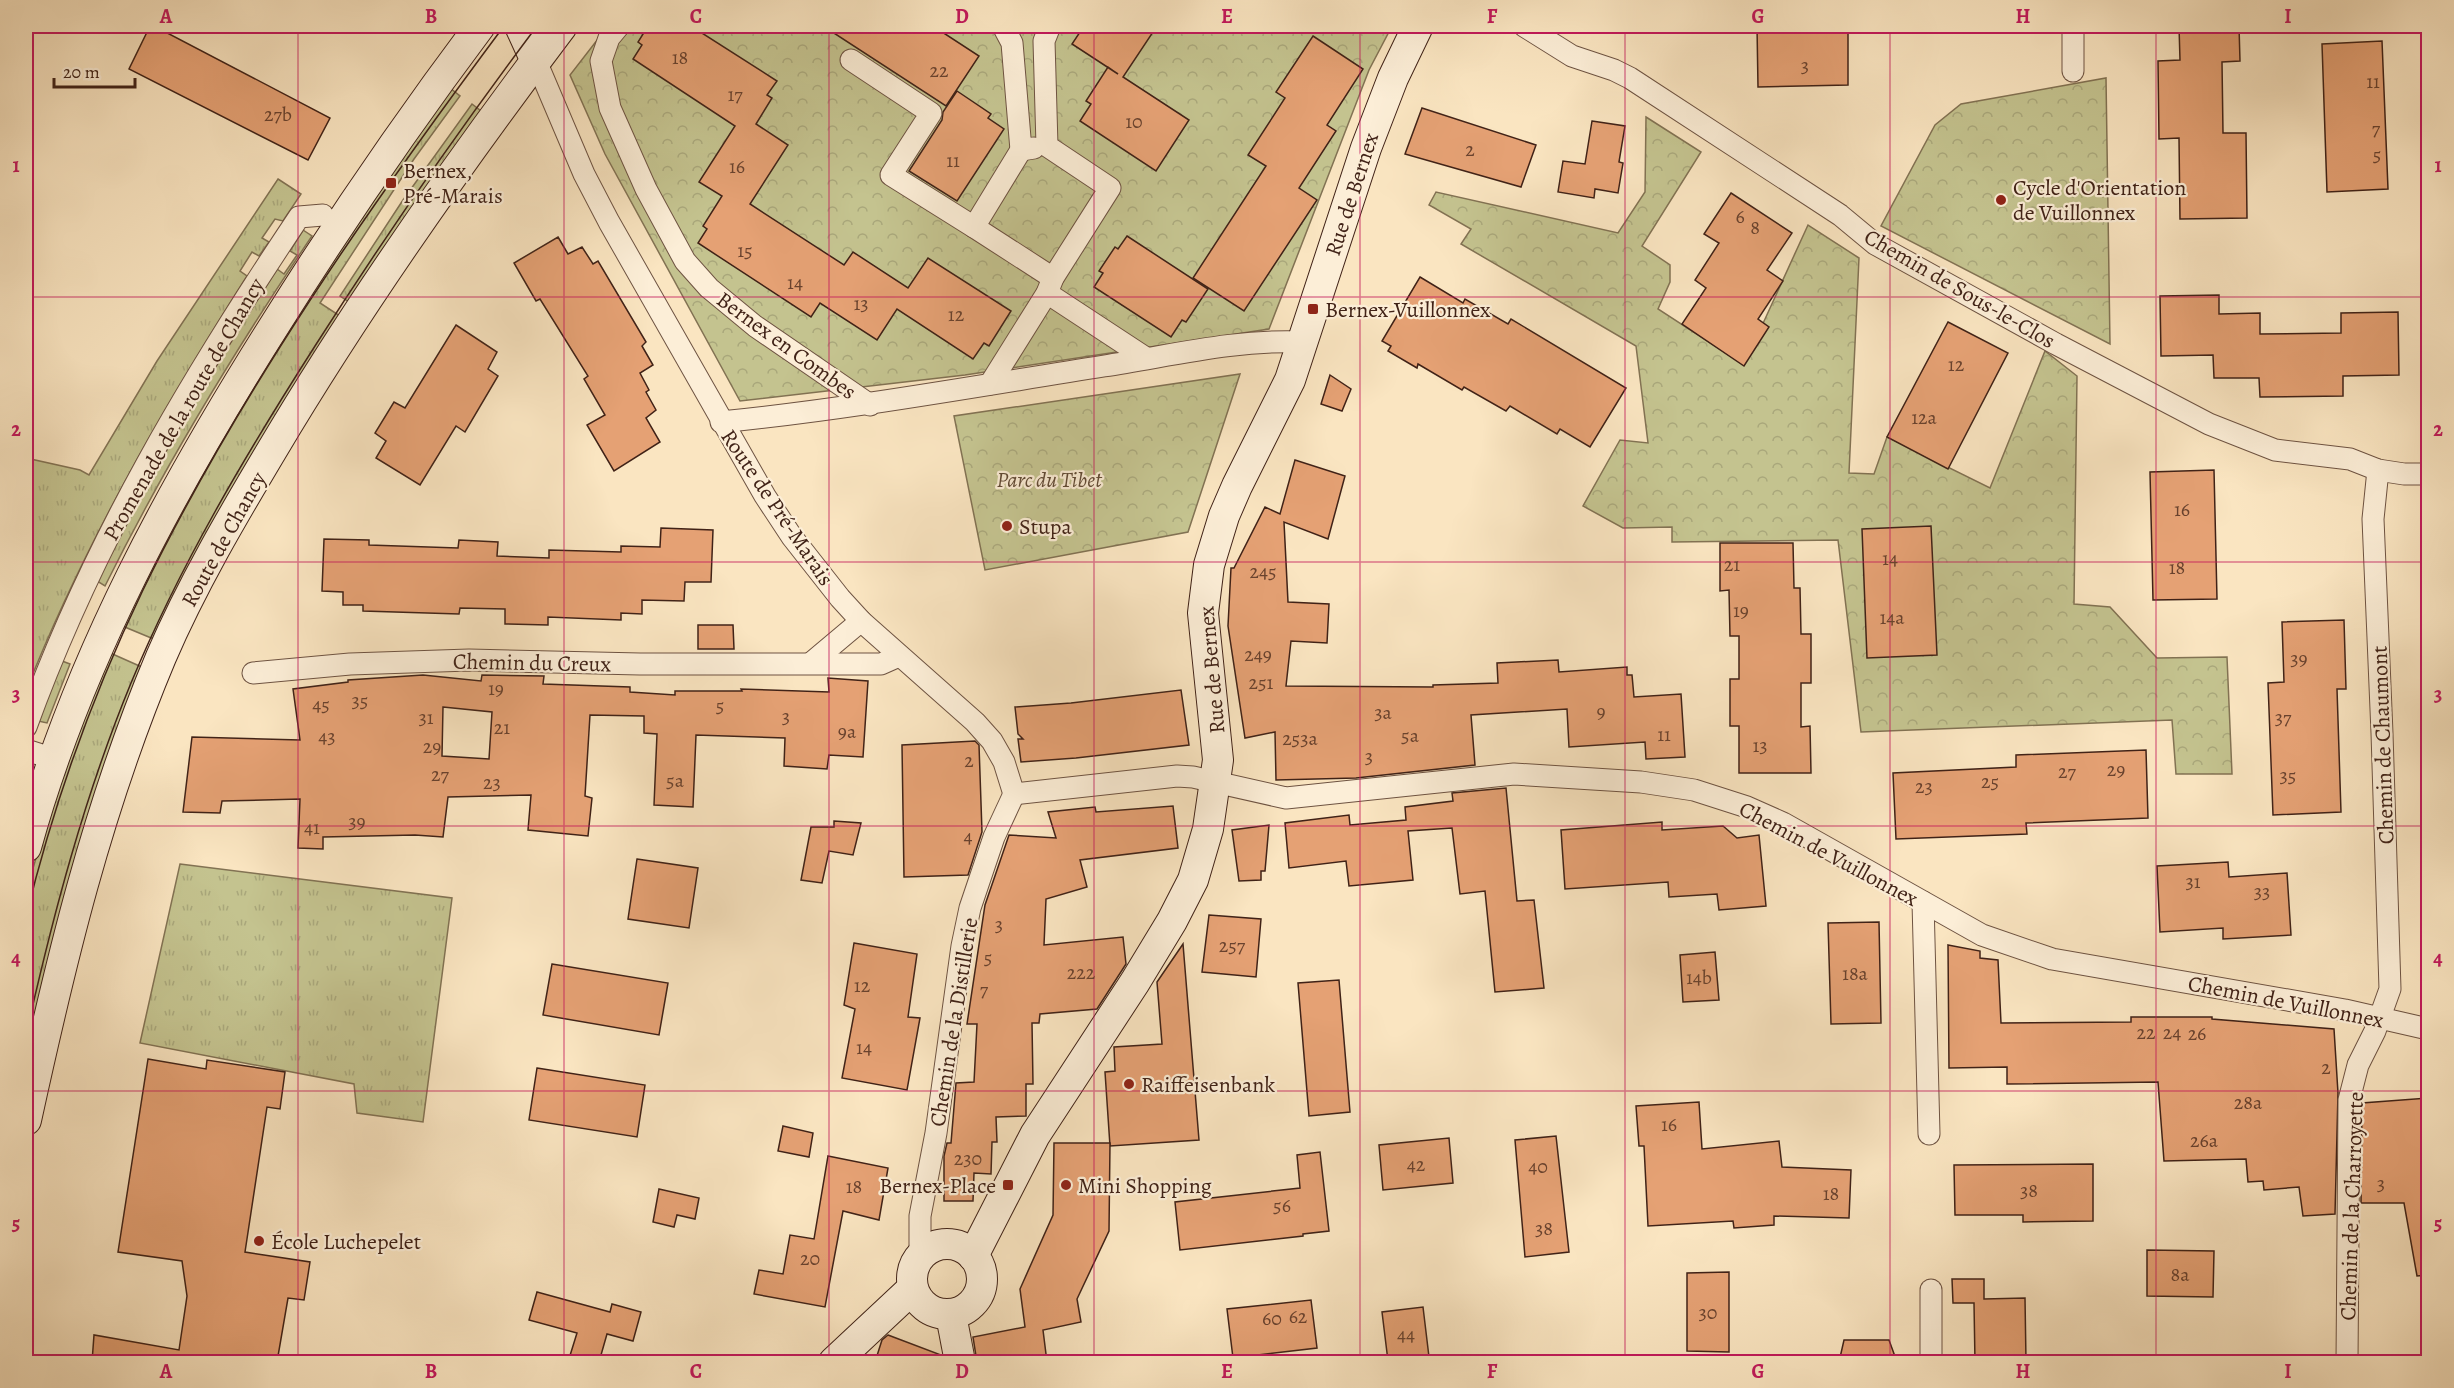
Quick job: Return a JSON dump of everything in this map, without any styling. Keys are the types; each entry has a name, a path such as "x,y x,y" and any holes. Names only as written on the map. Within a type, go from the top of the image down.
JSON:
{"main road":[{"path":"26,847 79,690 122,591 194,458 308,273 373,175 480,26"},
{"path":"520,26 536,61"},
{"name":"Route de Chancy","path":"26,1120 68,935 94,841 135,724 177,626 241,502 298,407 422,218 562,26"},
{"name":"Rue de Bernex","path":"973,1256 1035,1135 1135,981 1182,902 1199,861 1208,829 1216,783 1217,733 1206,665 1203,613 1209,565 1224,516 1283,398 1369,139 1393,78 1418,26"},
{"path":"947,1244 962,1247 973,1256 981,1271 981,1288 967,1309 951,1315 931,1311 923,1306 912,1289 912,1272 920,1256 932,1247 947,1244"},
{"path":"834,1362 912,1289"},
{"path":"951,1315 960,1362"}],"street":[{"name":"Bernex en Combes","path":"619,26 609,38 601,62 610,108 646,189 685,261 709,288 755,326 870,405"},
{"path":"974,227 1021,150 1012,43 1003,26"},
{"path":"1047,146 1044,41 1050,26"},
{"name":"Chemin de Sous-le-Clos","path":"1524,26 1572,56 1614,70 1630,78 1840,215 1875,244 2056,344 2209,424 2276,450 2350,459 2378,470 2404,474 2428,474"},
{"path":"2073,26 2073,71"},
{"path":"851,60 931,113 891,175 974,227 1146,358"},
{"name":"Route de Pré-Marais","path":"536,61 584,174 721,422 765,496 819,573 861,621 975,722 992,741 1004,762 1014,794"},
{"path":"990,384 1110,188 1047,146 1021,150"},
{"name":"Promenade de la route de Chancy","path":"26,727 44,676 93,565 157,444 212,351 299,217 323,215"},
{"name":"Bernex en Combes","path":"721,422 870,405 1146,358 1273,341 1303,342"},
{"name":"Chemin de Chaumont","path":"2378,470 2373,519 2390,964 2390,989 2380,1019"},
{"path":"811,663 861,621"},
{"name":"Chemin du Creux","path":"253,673 350,664 469,660 640,664 881,664 899,656"},
{"path":"26,750 54,759"},
{"name":"Chemin de Vuillonnex","path":"1216,783 1286,798 1503,774 1667,785 1720,797 1783,823 1982,934 2052,958 2345,1010 2428,1029"},
{"path":"1014,794 1177,776 1216,783"},
{"name":"Chemin de la Distillerie","path":"920,1256 920,1216 936,1132 962,946 970,908 994,837 1014,794"},
{"path":"1923,902 1929,1134"},
{"name":"Chemin de la Charroyette","path":"2347,1362 2349,1100 2358,1065 2380,1019"},
{"path":"1931,1290 1931,1362"}],"green space":[{"path":"608,26 1392,26 1369,70 1269,329 965,375 740,401 605,154 570,75"},
{"path":"2106,78 2110,344 1881,226 1935,125 1961,104"},
{"path":"450,88 460,96 414,159 320,303 340,316 156,640 120,625 151,561 268,357"},
{"path":"472,104 481,111 349,302 340,296 403,200"},
{"path":"1646,117 1701,152 1642,246 1670,265 1670,282 1658,309 1744,365 1808,225 1859,258 1849,473 1874,474 1887,437 1990,488 2045,351 2077,376 2074,604 2110,607 2157,658 2227,657 2232,774 2176,774 2172,720 1861,732 1838,540 1672,542 1672,527 1623,528 1583,506 1620,440 1648,443 1636,346 1461,244 1471,229 1429,205 1436,192 1618,233 1645,192"},
{"path":"278,179 301,194 283,221 275,219 262,238 269,242 259,256 252,252 240,271 247,276 155,427 99,530 26,691 26,458 80,470 89,475 157,361"},
{"path":"303,230 312,236 202,408 152,495 105,586 97,581 160,462 205,384 277,269 284,274 297,255 290,251"},
{"name":"Parc du Tibet","path":"1240,374 1188,532 985,570 954,416"},
{"path":"108,652 144,668 26,1063 26,892 59,780"},
{"path":"62,661 70,664 47,723 38,721"},
{"path":"180,864 452,898 423,1122 357,1113 354,1084 140,1043"}],"building":[{"path":"150,26 154,26 330,118 308,160 129,69"},
{"path":"648,26 691,26 777,81 767,95 772,98 756,124 788,145 750,204 844,265 853,252 908,288 928,258 1011,311 989,346 984,343 973,359 897,309 877,340 820,303 811,317 698,243 707,229 703,226 722,196 699,182 735,126 633,59 642,45 638,42"},
{"path":"823,26 933,26 979,56 946,106"},
{"path":"1084,26 1157,26 1123,77 1189,120 1156,171 1080,121 1091,104 1086,101 1108,67 1072,44"},
{"path":"1757,26 1848,26 1848,85 1758,87"},
{"path":"2179,26 2239,26 2240,61 2222,62 2223,133 2246,133 2247,218 2180,219 2179,138 2159,139 2158,61 2180,60"},
{"path":"1313,36 1363,69 1327,125 1336,131 1299,188 1317,200 1244,311 1193,278 1266,166 1248,155 1285,98 1276,92"},
{"path":"2382,41 2388,189 2327,192 2322,44"},
{"path":"957,91 991,114 988,118 1004,129 957,201 909,171 942,120 943,112"},
{"path":"1422,108 1536,145 1521,187 1405,154"},
{"path":"1592,121 1625,126 1619,162 1623,163 1618,193 1595,189 1594,198 1558,192 1563,161 1585,164"},
{"path":"1731,193 1792,233 1767,270 1783,281 1758,319 1769,327 1744,366 1682,324 1706,288 1695,280 1719,243 1704,234"},
{"path":"1127,236 1208,289 1186,322 1182,320 1171,337 1094,287 1103,273 1099,271 1115,247 1118,249"},
{"path":"558,237 568,254 582,247 593,264 598,261 646,342 642,346 653,365 640,373 649,390 646,392 656,410 646,418 660,442 614,471 587,425 605,415 584,379 588,376 540,299 536,301 514,263"},
{"path":"1420,277 1463,303 1465,299 1508,324 1511,319 1626,388 1590,447 1560,429 1557,434 1510,406 1506,411 1464,387 1462,390 1418,364 1417,368 1388,351 1391,346 1382,341"},
{"path":"2219,295 2219,314 2260,313 2260,334 2341,333 2341,313 2398,312 2399,375 2343,376 2343,396 2260,397 2259,378 2214,378 2213,355 2161,356 2160,296"},
{"path":"1948,322 2008,353 1948,469 1887,437"},
{"path":"456,325 497,352 488,369 498,376 465,432 456,426 420,485 376,458 386,441 375,433 394,402 405,408"},
{"path":"1330,375 1351,389 1342,411 1321,404"},
{"path":"1295,460 1345,476 1328,539 1284,522 1288,602 1329,604 1327,643 1291,641 1286,686 1433,687 1433,685 1498,683 1497,663 1558,660 1559,672 1627,667 1627,675 1632,675 1634,697 1681,694 1685,757 1646,759 1645,742 1569,747 1567,709 1471,715 1475,765 1356,778 1276,780 1275,732 1245,738 1228,626 1231,568 1234,568 1265,507 1280,514"},
{"path":"2214,470 2217,599 2153,600 2150,472"},
{"path":"1931,526 1937,655 1867,658 1862,529"},
{"path":"661,528 713,530 711,582 685,582 684,601 642,600 642,614 621,613 621,620 548,617 548,625 505,624 505,609 460,608 459,614 363,611 363,605 343,605 343,592 322,591 324,539 369,540 369,545 458,548 459,540 498,542 497,556 549,558 549,550 621,552 621,546 660,547"},
{"path":"1720,543 1793,543 1794,588 1800,588 1801,634 1811,634 1811,683 1801,683 1801,727 1810,726 1811,773 1739,773 1739,726 1730,726 1730,679 1739,679 1739,636 1730,636 1729,590 1720,591"},
{"path":"2344,620 2346,689 2337,689 2341,812 2273,815 2268,683 2284,682 2282,622"},
{"path":"698,625 733,625 734,649 698,649"},
{"path":"423,675 481,681 482,675 544,676 543,684 630,687 630,692 675,695 675,691 742,691 741,689 829,692 828,678 868,681 863,757 829,755 827,769 784,766 785,738 696,735 693,807 654,805 657,734 644,733 644,716 590,715 585,796 592,798 588,836 528,830 531,795 448,797 443,837 415,835 323,837 323,849 298,848 300,799 222,801 220,813 183,812 192,737 300,740 293,689 348,682 348,680","holes":["443,707 492,712 489,759 442,756"]},
{"path":"1181,690 1189,745 1021,762 1018,739 1023,739 1018,734 1015,707"},
{"path":"975,741 979,745 982,832 968,875 904,877 902,745"},
{"path":"2146,750 2148,818 2026,823 2027,834 1896,839 1893,773 2016,767 2016,755"},
{"path":"1506,788 1517,901 1534,900 1544,988 1495,992 1485,891 1460,894 1452,828 1408,831 1413,880 1349,886 1346,861 1289,868 1285,823 1349,815 1350,825 1406,820 1405,807 1453,801 1452,793"},
{"path":"1173,806 1178,848 1080,860 1087,887 1046,899 1044,945 1123,937 1126,964 1097,1009 1040,1014 1039,1023 1032,1023 1033,1084 1026,1084 1026,1116 996,1117 997,1142 992,1142 991,1174 974,1173 973,1201 944,1201 944,1156 947,1143 951,1143 956,1083 974,1082 977,1024 967,1024 985,905 1009,835 1056,838 1048,812 1095,807 1096,812"},
{"path":"834,821 861,823 853,855 829,851 822,883 801,880 811,827 834,827"},
{"path":"1662,822 1662,830 1723,826 1737,838 1759,835 1766,906 1719,910 1717,894 1669,897 1668,882 1565,889 1561,830"},
{"path":"1269,825 1265,871 1261,871 1261,880 1239,881 1232,830"},
{"path":"637,859 698,868 689,928 628,919"},
{"path":"2228,862 2229,877 2287,873 2291,935 2223,939 2223,928 2160,932 2157,866"},
{"path":"1209,915 1261,919 1256,977 1202,972"},
{"path":"1879,922 1881,1023 1831,1024 1828,923"},
{"path":"854,943 917,954 908,1017 920,1018 907,1090 842,1078 855,1009 844,1005"},
{"path":"1183,944 1199,1140 1110,1146 1105,1072 1115,1071 1114,1047 1162,1044 1157,982"},
{"path":"1948,945 1980,951 1980,958 1998,960 2001,1023 2131,1022 2131,1017 2212,1017 2212,1019 2334,1029 2338,1093 2335,1214 2303,1216 2299,1187 2264,1190 2263,1181 2248,1182 2246,1159 2164,1161 2158,1082 2007,1084 2007,1067 1949,1068"},
{"path":"1715,952 1719,1000 1683,1002 1680,955"},
{"path":"552,964 668,983 659,1035 543,1015"},
{"path":"1339,980 1350,1112 1309,1116 1298,983"},
{"path":"148,1059 206,1069 207,1060 285,1072 280,1109 267,1107 245,1252 310,1262 304,1300 288,1298 277,1362 92,1362 94,1335 179,1350 187,1296 182,1261 118,1252"},
{"path":"537,1068 645,1085 637,1137 529,1120"},
{"path":"2428,1098 2428,1275 2417,1276 2404,1203 2361,1203 2362,1103"},
{"path":"1699,1102 1702,1149 1779,1141 1782,1167 1851,1170 1849,1218 1774,1216 1774,1225 1734,1228 1733,1221 1648,1226 1644,1146 1639,1146 1636,1106"},
{"path":"783,1126 813,1133 809,1157 778,1151"},
{"path":"1556,1136 1569,1252 1525,1257 1515,1140"},
{"path":"1449,1138 1453,1183 1383,1190 1379,1145"},
{"path":"1054,1143 1110,1143 1109,1231 1077,1299 1081,1322 1043,1330 1047,1362 977,1362 973,1337 1025,1327 1020,1289 1053,1215"},
{"path":"1320,1152 1329,1231 1180,1250 1175,1202 1300,1188 1297,1155"},
{"path":"828,1156 888,1168 879,1220 843,1211 825,1307 754,1294 759,1270 783,1274 790,1235 814,1239"},
{"path":"2093,1164 2093,1221 2023,1222 2023,1215 1955,1215 1954,1165"},
{"path":"659,1189 699,1198 695,1219 677,1215 674,1227 653,1222"},
{"path":"2147,1250 2214,1251 2213,1297 2147,1296"},
{"path":"1729,1272 1729,1352 1687,1351 1687,1273"},
{"path":"1952,1279 1984,1279 1984,1299 2025,1298 2026,1361 1975,1362 1974,1303 1953,1303"},
{"path":"537,1292 610,1312 612,1304 641,1312 633,1341 607,1334 599,1362 568,1362 577,1333 529,1320"},
{"path":"1311,1300 1317,1348 1233,1358 1227,1309"},
{"path":"1423,1307 1429,1357 1388,1361 1382,1312"},
{"path":"888,1335 941,1355 943,1362 875,1362 882,1340"},
{"path":"1844,1340 1889,1340 1897,1362 1839,1362"}],"tram line":[{"path":"26,917 49,833 91,710 143,590 181,516 222,443 310,300 357,230 504,26"},
{"path":"26,1035 47,945 84,813 131,683 171,596 239,469 315,346 423,184 537,26"}],"place":[{"name":"Bernex, Pré-Marais","path":"391,183"},
{"name":"Cycle d'Orientation de Vuillonnex","path":"2001,200"},
{"name":"Bernex-Vuillonnex","path":"1313,309"},
{"name":"Stupa","path":"1007,526"},
{"name":"Raiffeisenbank","path":"1129,1084"},
{"name":"Bernex-Place","path":"1008,1185"},
{"name":"Mini Shopping","path":"1066,1185"},
{"name":"École Luchepelet","path":"259,1241"}]}
